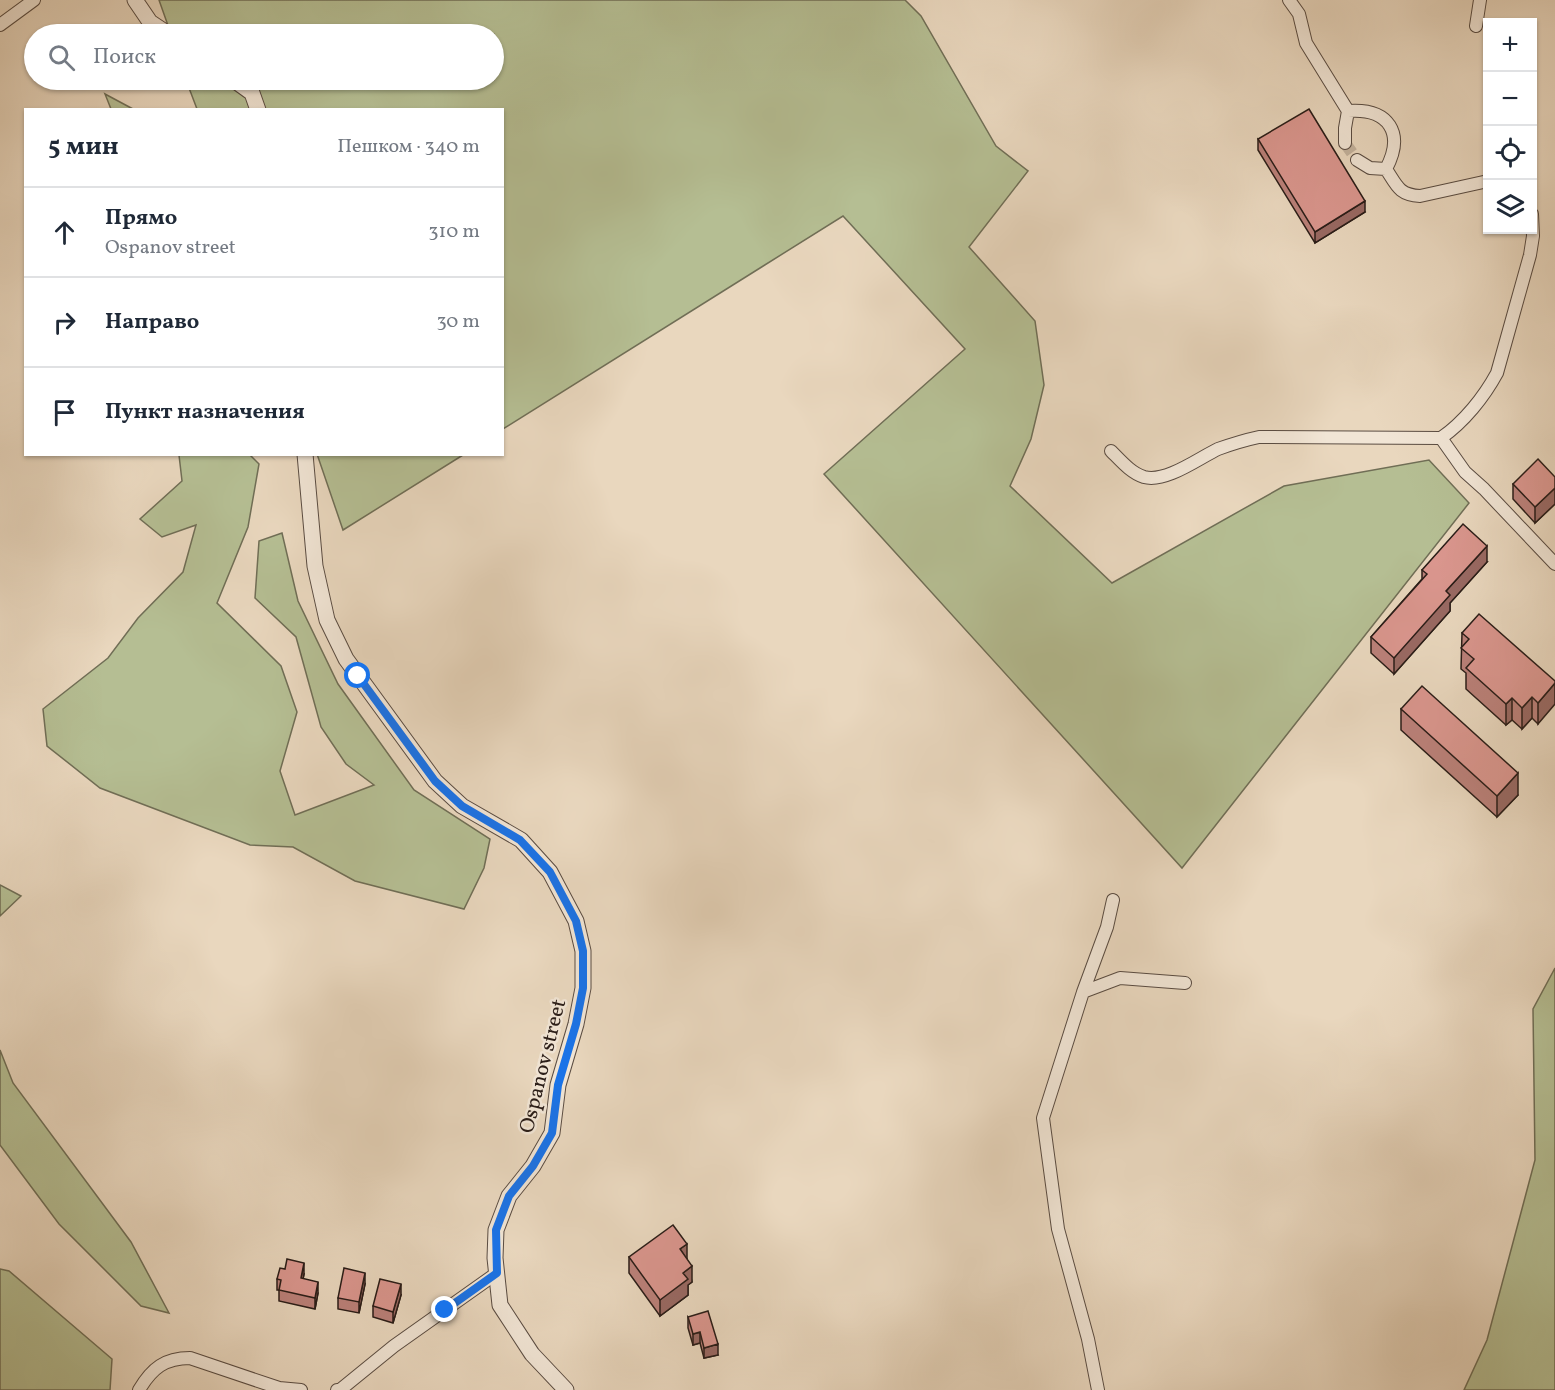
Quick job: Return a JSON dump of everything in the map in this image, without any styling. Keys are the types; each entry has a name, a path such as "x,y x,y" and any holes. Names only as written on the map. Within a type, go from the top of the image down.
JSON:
{"street":[{"path":"0,25 34,0"},
{"path":"135,0 153,24"},
{"path":"1289,0 1299,14 1306,43 1348,111 1345,143"},
{"path":"1299,14 1304,0"},
{"path":"1476,26 1480,0"},
{"path":"248,90 252,93 257,108"},
{"path":"1348,111 1362,110 1376,114 1389,125 1396,139 1394,155 1386,170"},
{"path":"1357,160 1370,168 1386,170 1401,191 1409,195 1420,196 1483,182"},
{"path":"1111,451 1134,473 1146,478 1156,478 1239,441 1259,437 1441,438 1455,428 1490,386 1497,373 1530,255 1532,234"},
{"path":"1441,438 1466,472 1555,564"},
{"name":"Ospanov street","path":"305,456 315,566 327,620 346,659 435,781 462,806 520,840 550,872 576,921 583,951 583,988 576,1024 558,1085 552,1133 533,1166 509,1196 496,1230 500,1305 532,1354 566,1390"},
{"path":"1098,1390 1088,1339 1058,1229 1043,1118 1083,992 1107,927 1113,900"},
{"path":"1083,992 1120,978 1185,983"},
{"path":"337,1390 340,1390 394,1346 497,1273"},
{"path":"139,1390 148,1374 161,1365 178,1358 190,1358 279,1388 301,1390"}],"green space":[{"path":"159,0 905,0 921,16 996,146 1028,171 969,247 1035,321 1044,385 1031,439 1010,486 1112,583 1284,486 1429,460 1469,503 1182,868 824,474 965,349 843,216 504,428 504,108 197,108 190,90 504,90 504,24 167,24"},
{"path":"105,94 131,108 111,108"},
{"path":"179,456 251,456 259,464 248,527 217,603 281,666 297,712 280,771 295,815 374,785 346,764 321,727 296,637 255,598 259,541 282,533 298,601 338,684 414,790 490,839 484,868 464,909 355,881 293,847 250,845 100,788 47,746 43,709 108,658 138,618 183,572 196,525 162,537 140,519 182,481"},
{"path":"318,456 461,456 343,530"},
{"path":"0,885 21,896 0,916"},
{"path":"1555,968 1555,1390 1464,1390 1487,1340 1535,1160 1533,1009"},
{"path":"0,1050 13,1083 131,1242 169,1313 141,1306 59,1224 0,1145"},
{"path":"0,1269 9,1271 112,1359 110,1390 0,1390"}],"building":[{"path":"1309,109 1365,201 1315,232 1258,139"},
{"path":"1538,459 1555,477 1555,488 1535,507 1513,484"},
{"path":"1463,524 1487,546 1446,591 1450,595 1394,658 1371,637 1427,574 1422,570"},
{"path":"1479,614 1555,681 1538,703 1532,697 1522,708 1512,698 1506,704 1466,668 1474,659 1461,648 1469,639 1462,633"},
{"path":"1422,686 1518,773 1497,796 1401,709"},
{"path":"673,1225 687,1244 680,1249 692,1266 683,1273 688,1279 660,1300 629,1257"},
{"path":"287,1259 304,1263 301,1278 318,1282 315,1298 279,1290 281,1280 277,1279 280,1268 285,1269"},
{"path":"344,1268 365,1273 359,1302 338,1298"},
{"path":"380,1279 401,1284 393,1312 373,1306"},
{"path":"708,1311 718,1344 704,1348 700,1332 693,1334 688,1317"}],"tunnel":[{"path":"1345,143 1357,160"}],"route":[{"path":"358,676 435,781 462,806 520,840 550,872 576,921 583,951 583,988 576,1024 558,1085 552,1133 533,1166 509,1196 496,1230 497,1273 445,1310"}]}
